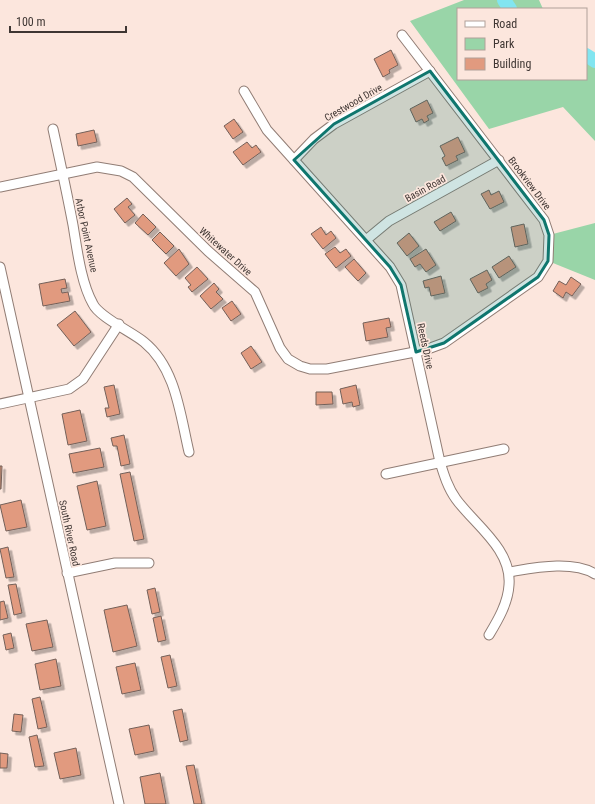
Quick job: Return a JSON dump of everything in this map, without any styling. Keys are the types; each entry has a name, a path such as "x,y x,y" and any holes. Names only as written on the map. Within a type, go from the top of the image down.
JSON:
{"street":[{"name":"Brookview Drive","path":"402,35 544,220 549,235 548,261 538,277 444,343 416,352"},
{"name":"Crestwood Drive","path":"294,160 314,140 334,124 430,71"},
{"name":"Reeds Drive","path":"244,91 267,130 390,267 401,285 440,462 447,484 456,499 500,551 509,572 508,595 499,617 489,635"},
{"name":"Arbor Point Avenue","path":"53,129 80,266 93,305 101,313 143,341 159,355 173,385 189,452"},
{"name":"Basin Road","path":"366,240 389,221 499,160"},
{"name":"Whitewater Drive","path":"0,187 97,167 121,171 133,177 208,251 255,292 280,348 288,359 300,366 310,369 327,369 416,352"},
{"name":"South River Road","path":"0,267 119,804"},
{"path":"0,404 69,389 83,379 119,324"},
{"path":"386,474 504,449"},
{"path":"67,573 115,563 149,563"},
{"path":"509,572 544,566 564,566 590,571 595,574"}],"highlighted area":[{"path":"430,71 544,220 549,235 548,261 538,277 444,343 416,352 401,285 390,267 294,160 334,124"}],"green space":[{"path":"464,0 539,0 543,8 457,8 457,80 587,80 587,53 595,60 595,141 563,107 489,129 410,21"},
{"path":"595,223 595,280 548,261 549,235"}],"building":[{"path":"391,50 398,65 389,70 390,73 383,77 374,59"},
{"path":"427,100 433,113 427,116 429,120 424,123 422,119 416,122 410,109"},
{"path":"234,119 243,132 233,139 224,126"},
{"path":"94,130 97,142 78,146 76,134"},
{"path":"458,137 465,152 456,156 458,160 446,166 442,158 445,156 440,146"},
{"path":"247,142 252,148 256,145 261,152 243,165 233,152"},
{"path":"489,190 491,195 499,191 504,202 490,209 481,194"},
{"path":"127,198 132,204 128,207 135,215 125,223 114,209"},
{"path":"451,212 456,221 440,231 434,222"},
{"path":"143,214 156,227 148,235 135,223"},
{"path":"524,224 528,244 515,247 511,227"},
{"path":"321,227 326,235 331,231 336,238 323,249 311,234"},
{"path":"160,232 174,246 166,254 152,240"},
{"path":"409,233 419,246 407,256 397,243"},
{"path":"335,247 340,253 346,249 351,256 336,268 325,254"},
{"path":"179,249 189,264 176,276 164,263"},
{"path":"426,249 436,265 426,272 420,264 415,267 410,259"},
{"path":"509,256 516,267 499,278 492,267"},
{"path":"354,259 366,273 358,281 345,267"},
{"path":"197,267 208,279 192,292 188,287 191,285 185,278"},
{"path":"487,270 492,280 486,284 488,288 478,293 470,279"},
{"path":"441,276 445,293 431,296 429,287 425,288 423,281"},
{"path":"571,277 581,284 572,296 566,292 563,298 553,291 559,281 566,285"},
{"path":"65,279 67,288 61,289 62,293 68,292 70,301 43,306 39,284"},
{"path":"214,283 219,289 216,292 223,299 211,309 200,296"},
{"path":"232,301 241,314 231,321 222,308"},
{"path":"75,311 91,332 74,346 57,325"},
{"path":"389,318 391,327 386,328 388,337 366,341 363,323"},
{"path":"251,346 262,362 251,369 241,353"},
{"path":"114,385 120,414 107,417 105,408 109,408 104,387"},
{"path":"356,385 360,405 353,407 352,402 343,404 340,389"},
{"path":"316,392 332,392 333,404 316,405"},
{"path":"80,410 87,441 68,445 62,414"},
{"path":"124,435 130,464 121,466 117,446 113,446 111,438"},
{"path":"100,448 104,467 73,473 69,454"},
{"path":"0,466 2,466 1,489 0,489"},
{"path":"130,472 144,539 134,541 120,474"},
{"path":"97,481 106,526 87,530 77,486"},
{"path":"21,500 27,527 6,531 0,505"},
{"path":"8,547 14,577 6,578 0,549"},
{"path":"16,584 22,613 14,615 8,585"},
{"path":"155,588 160,612 152,614 147,590"},
{"path":"4,601 8,618 0,620 0,602"},
{"path":"127,605 137,646 113,652 104,610"},
{"path":"161,616 166,640 158,642 153,618"},
{"path":"47,620 53,647 32,651 26,624"},
{"path":"11,633 14,648 6,650 3,635"},
{"path":"170,655 177,686 168,688 161,657"},
{"path":"56,659 61,686 40,690 35,664"},
{"path":"135,663 141,690 122,694 116,667"},
{"path":"40,697 47,727 38,729 32,699"},
{"path":"182,709 188,740 180,742 173,711"},
{"path":"14,714 23,715 21,732 12,731"},
{"path":"149,725 154,751 135,755 129,729"},
{"path":"37,735 44,766 35,767 29,737"},
{"path":"76,748 81,775 60,779 54,753"},
{"path":"0,753 8,754 7,768 0,768"},
{"path":"194,765 202,804 194,804 186,766"},
{"path":"160,773 166,804 145,804 140,777"}],"waterway":[{"path":"504,0 509,8"},
{"path":"587,56 595,61"}]}
